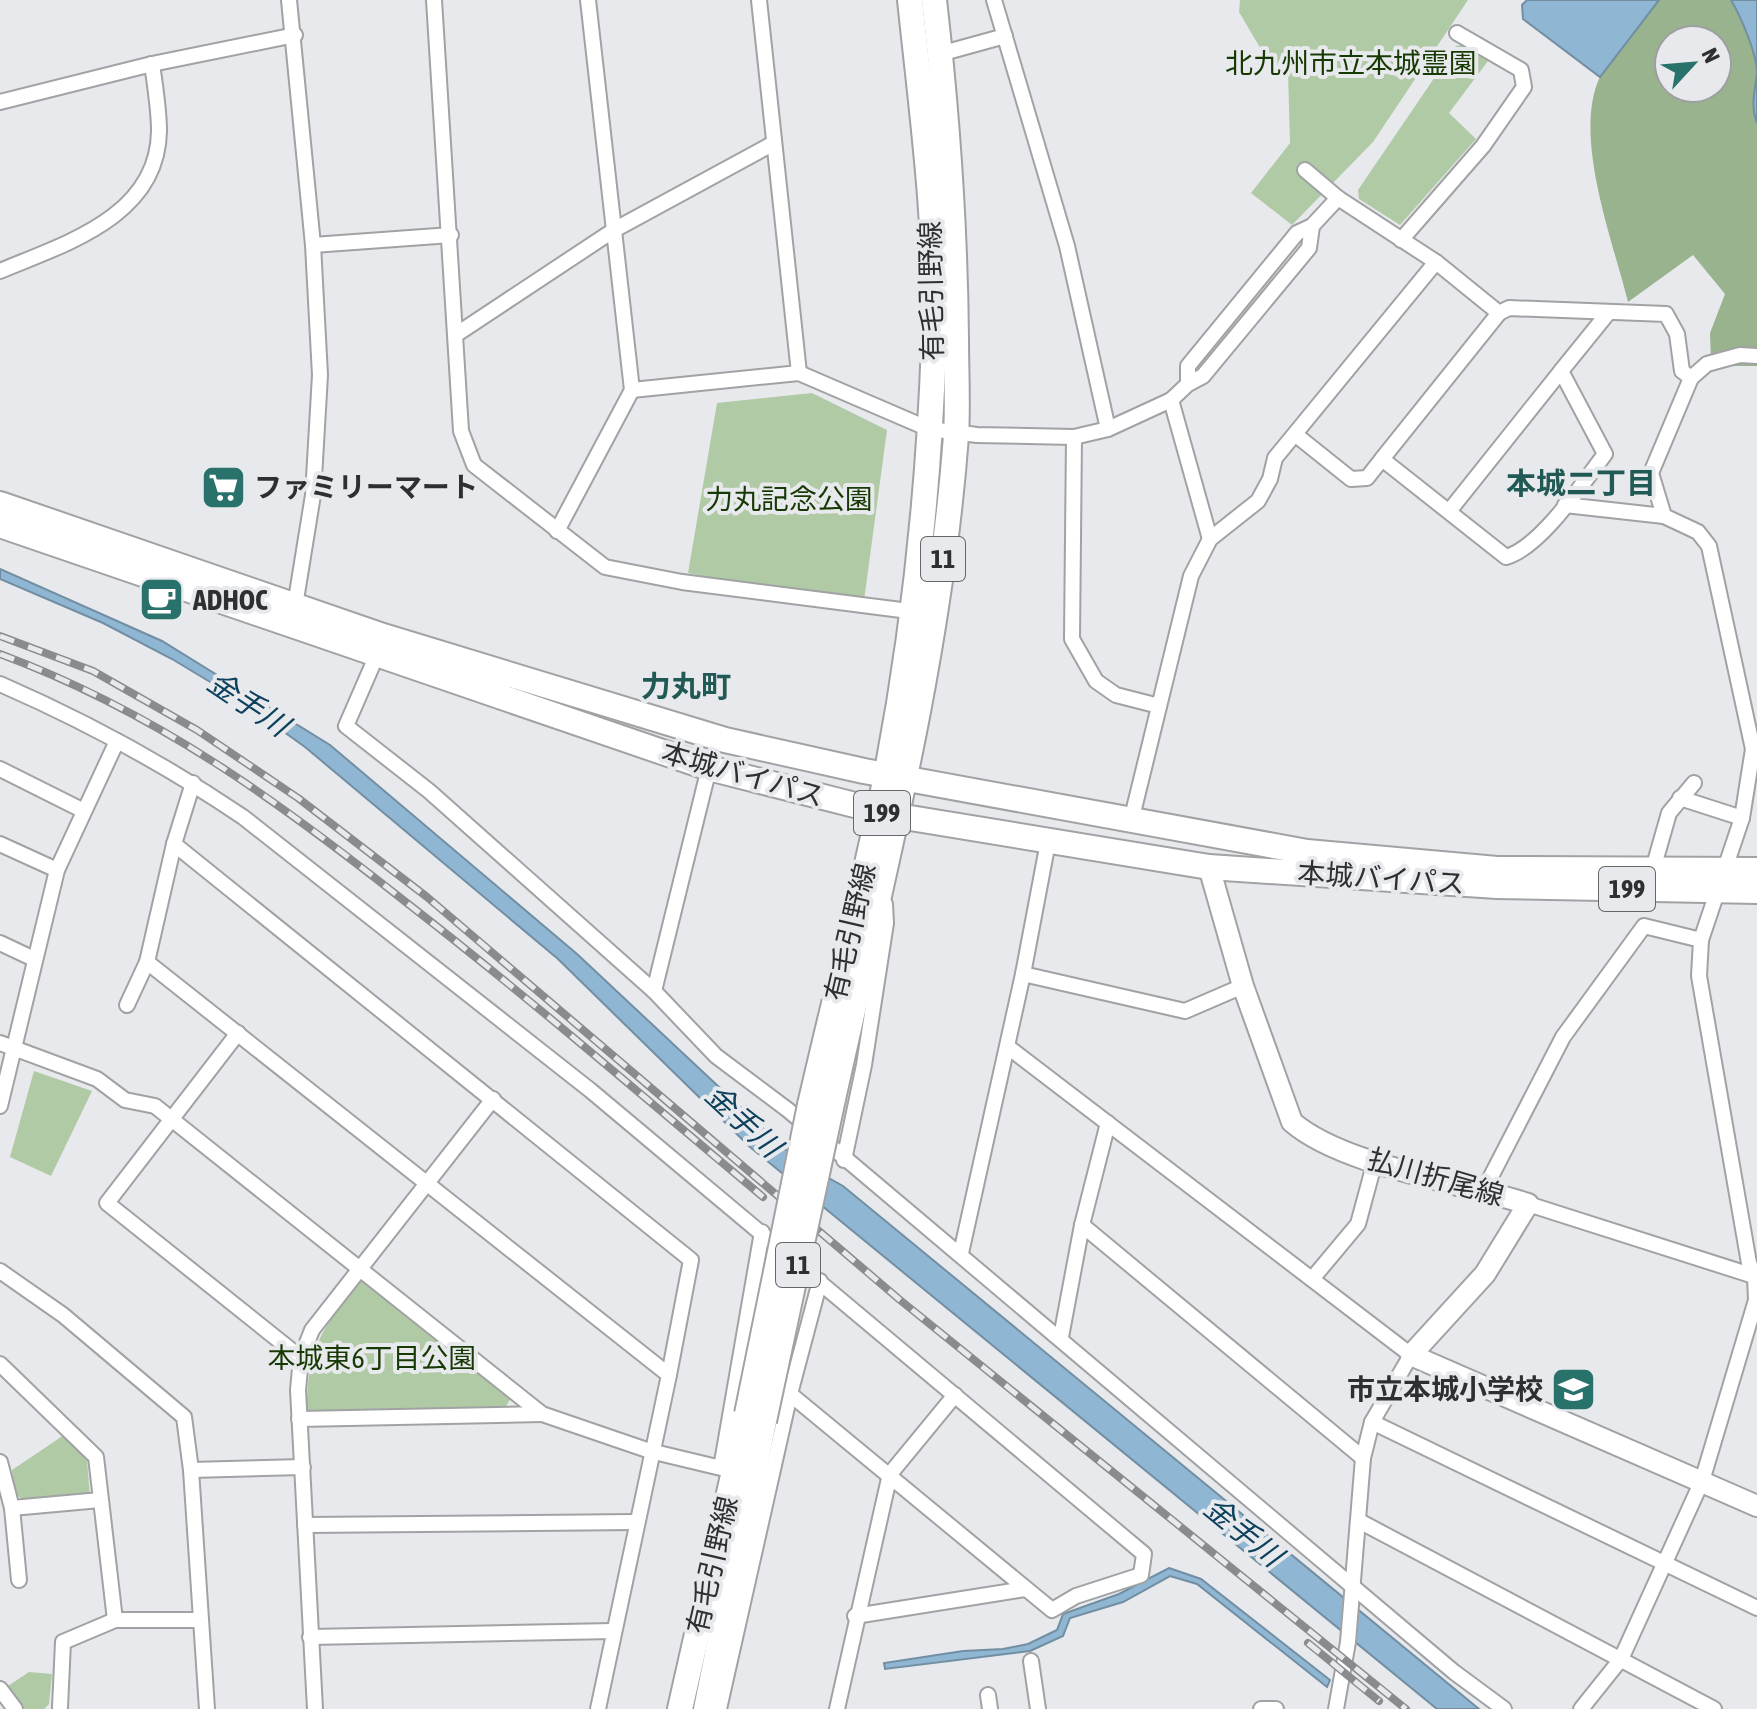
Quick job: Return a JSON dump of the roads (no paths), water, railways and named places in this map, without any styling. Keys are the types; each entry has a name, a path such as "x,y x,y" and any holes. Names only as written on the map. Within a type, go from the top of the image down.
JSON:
{"main road":[{"name":"有毛引野線","path":"706,1709 756,1418 820,1107 896,776 936,619 956,433 955,248 928,56 910,0"},
{"name":"有毛引野線","path":"896,776 909,611 924,514 934,341 928,56 934,0"},
{"name":"本城バイパス","path":"0,504 709,768 888,814 1209,867 1497,886 1723,880 1757,870"},
{"name":"本城バイパス","path":"0,525 294,616"},
{"name":"本城バイパス","path":"380,646 725,740 1131,821 1307,852 1497,869 1653,869 1723,880 1757,891"},
{"name":"有毛引野線","path":"820,1107 882,873 888,814"},
{"name":"払川折尾線","path":"1209,867 1243,986 1292,1122 1309,1137 1375,1161 1528,1204 1485,1274 1411,1355"},
{"path":"1411,1355 1757,1506"},
{"name":"有毛引野線","path":"680,1709 727,1470 756,1418"}],"street":[{"path":"289,0 295,35 313,245 319,426 294,616"},
{"path":"434,0 461,431 474,465 605,567 682,582 909,611"},
{"path":"557,531 632,390 588,0"},
{"path":"759,0 799,373"},
{"path":"994,0 1067,246 1108,429"},
{"path":"1401,240 1483,146 1524,87 1521,70 1457,33"},
{"path":"0,102 152,64 295,35"},
{"path":"928,56 1005,36"},
{"path":"0,271 92,232 126,207 149,173 159,133 152,64"},
{"path":"457,334 614,230 774,143"},
{"path":"1305,170 1338,198 1436,262 1499,313"},
{"path":"632,390 799,373 929,429 956,433 1074,437 1108,429 1171,400 1188,384 1188,366 1297,233 1312,226 1338,198"},
{"path":"313,245 451,235"},
{"path":"1131,821 1191,576 1210,539 1258,501 1270,479 1275,458 1436,262"},
{"path":"1296,435 1351,479 1367,478 1499,313 1509,308 1666,314 1677,334 1682,371 1691,378"},
{"path":"1450,510 1608,313"},
{"path":"1664,516 1651,473 1691,378 1707,364 1740,355 1757,356"},
{"path":"1382,459 1506,557 1520,553 1565,505 1605,454 1561,371"},
{"path":"1171,400 1210,539"},
{"path":"1074,437 1072,639 1096,681 1116,695 1159,706"},
{"path":"1565,505 1664,516 1698,532 1709,546 1753,749 1742,818 1701,940 1699,976 1749,1263 1756,1277 1756,1300 1702,1481 1621,1659 1581,1709"},
{"path":"380,646 346,726 429,791 654,991 716,1056 788,1110 844,1160 961,1253 1454,1672 1504,1709"},
{"path":"0,684 117,741 193,783 243,817 590,1090 1144,1554 1141,1575 1076,1596 1052,1610 790,1394"},
{"path":"0,1106 6,1046 34,959 57,870 82,810 117,741"},
{"path":"654,991 709,768"},
{"path":"0,769 82,810"},
{"path":"127,1005 147,962 174,844 193,783"},
{"path":"1653,869 1669,813 1694,783"},
{"path":"1680,798 1742,818"},
{"path":"961,1253 1008,1047 1048,842"},
{"path":"0,844 57,870"},
{"path":"174,844 691,1260 598,1709"},
{"path":"844,1160 864,1065 886,923 882,873"},
{"path":"1484,1190 1563,1037 1644,926 1701,940"},
{"path":"0,943 34,959"},
{"path":"147,962 669,1375"},
{"path":"1023,974 1185,1011 1243,986"},
{"path":"238,1033 107,1203 301,1358"},
{"path":"6,1046 97,1079 125,1100 155,1106 542,1414 650,1451 727,1470 762,1232"},
{"path":"1008,1047 1411,1355 1372,1422 1363,1458 1361,1522 1348,1642 1336,1709"},
{"path":"315,1709 299,1419 301,1358 312,1330 493,1099"},
{"path":"1061,1337 1082,1225 1108,1123"},
{"path":"1312,1279 1358,1224 1375,1161"},
{"path":"1528,1204 1756,1277"},
{"path":"1082,1225 1363,1458"},
{"path":"0,1271 63,1315 184,1417 191,1470 207,1709"},
{"path":"719,1709 790,1394 820,1281"},
{"path":"0,1364 96,1457 115,1620"},
{"path":"837,1709 855,1616 890,1474 955,1395"},
{"path":"299,1419 542,1414"},
{"path":"1372,1422 1757,1608"},
{"path":"0,1462 12,1508 19,1580"},
{"path":"191,1470 303,1467"},
{"path":"12,1508 100,1500"},
{"path":"305,1525 635,1522"},
{"path":"1361,1522 1714,1709"},
{"path":"855,1616 1025,1589"},
{"path":"60,1708 63,1642 115,1620 201,1620"},
{"path":"310,1637 614,1631"},
{"path":"1031,1661 1038,1709"},
{"path":"0,1689 15,1709"},
{"path":"1261,1709 1276,1709"}],"water":[{"path":"1527,0 1659,0 1600,77 1523,19 1522,5"},
{"path":"1731,0 1757,0 1757,73 1748,36"},
{"path":"1757,73 1757,123 1753,104"},
{"name":"金手川","path":"0,569 162,641 330,745 577,954 798,1161 843,1186 1479,1709 1437,1709 750,1147 558,959 305,747 235,697 172,659 103,623 0,579"},
{"path":"1169,1568 1201,1579 1330,1680 1327,1687 1197,1584 1170,1576 1123,1602 1070,1618 1063,1636 1030,1651 885,1669 884,1663 1028,1644 1057,1630 1063,1614 1119,1594"}],"railway":[{"path":"0,636 93,671 197,730 298,798 427,897 900,1300 1406,1709"},
{"path":"0,654 57,677 163,731 311,829 586,1048 763,1197"},
{"path":"1308,1643 1379,1701"}],"place":[{"name":"ファミリーマート","path":"223,487"},
{"name":"ADHOC","path":"162,600"},
{"name":"市立本城小学校","path":"1574,1389"}],"district":[{"name":"本城二丁目","path":"1581,484"},
{"name":"力丸町","path":"686,687"}],"park label":[{"name":"北九州市立本城霊園","path":"1351,63"},
{"name":"力丸記念公園","path":"789,499"},
{"name":"本城東6丁目公園","path":"372,1358"}]}
